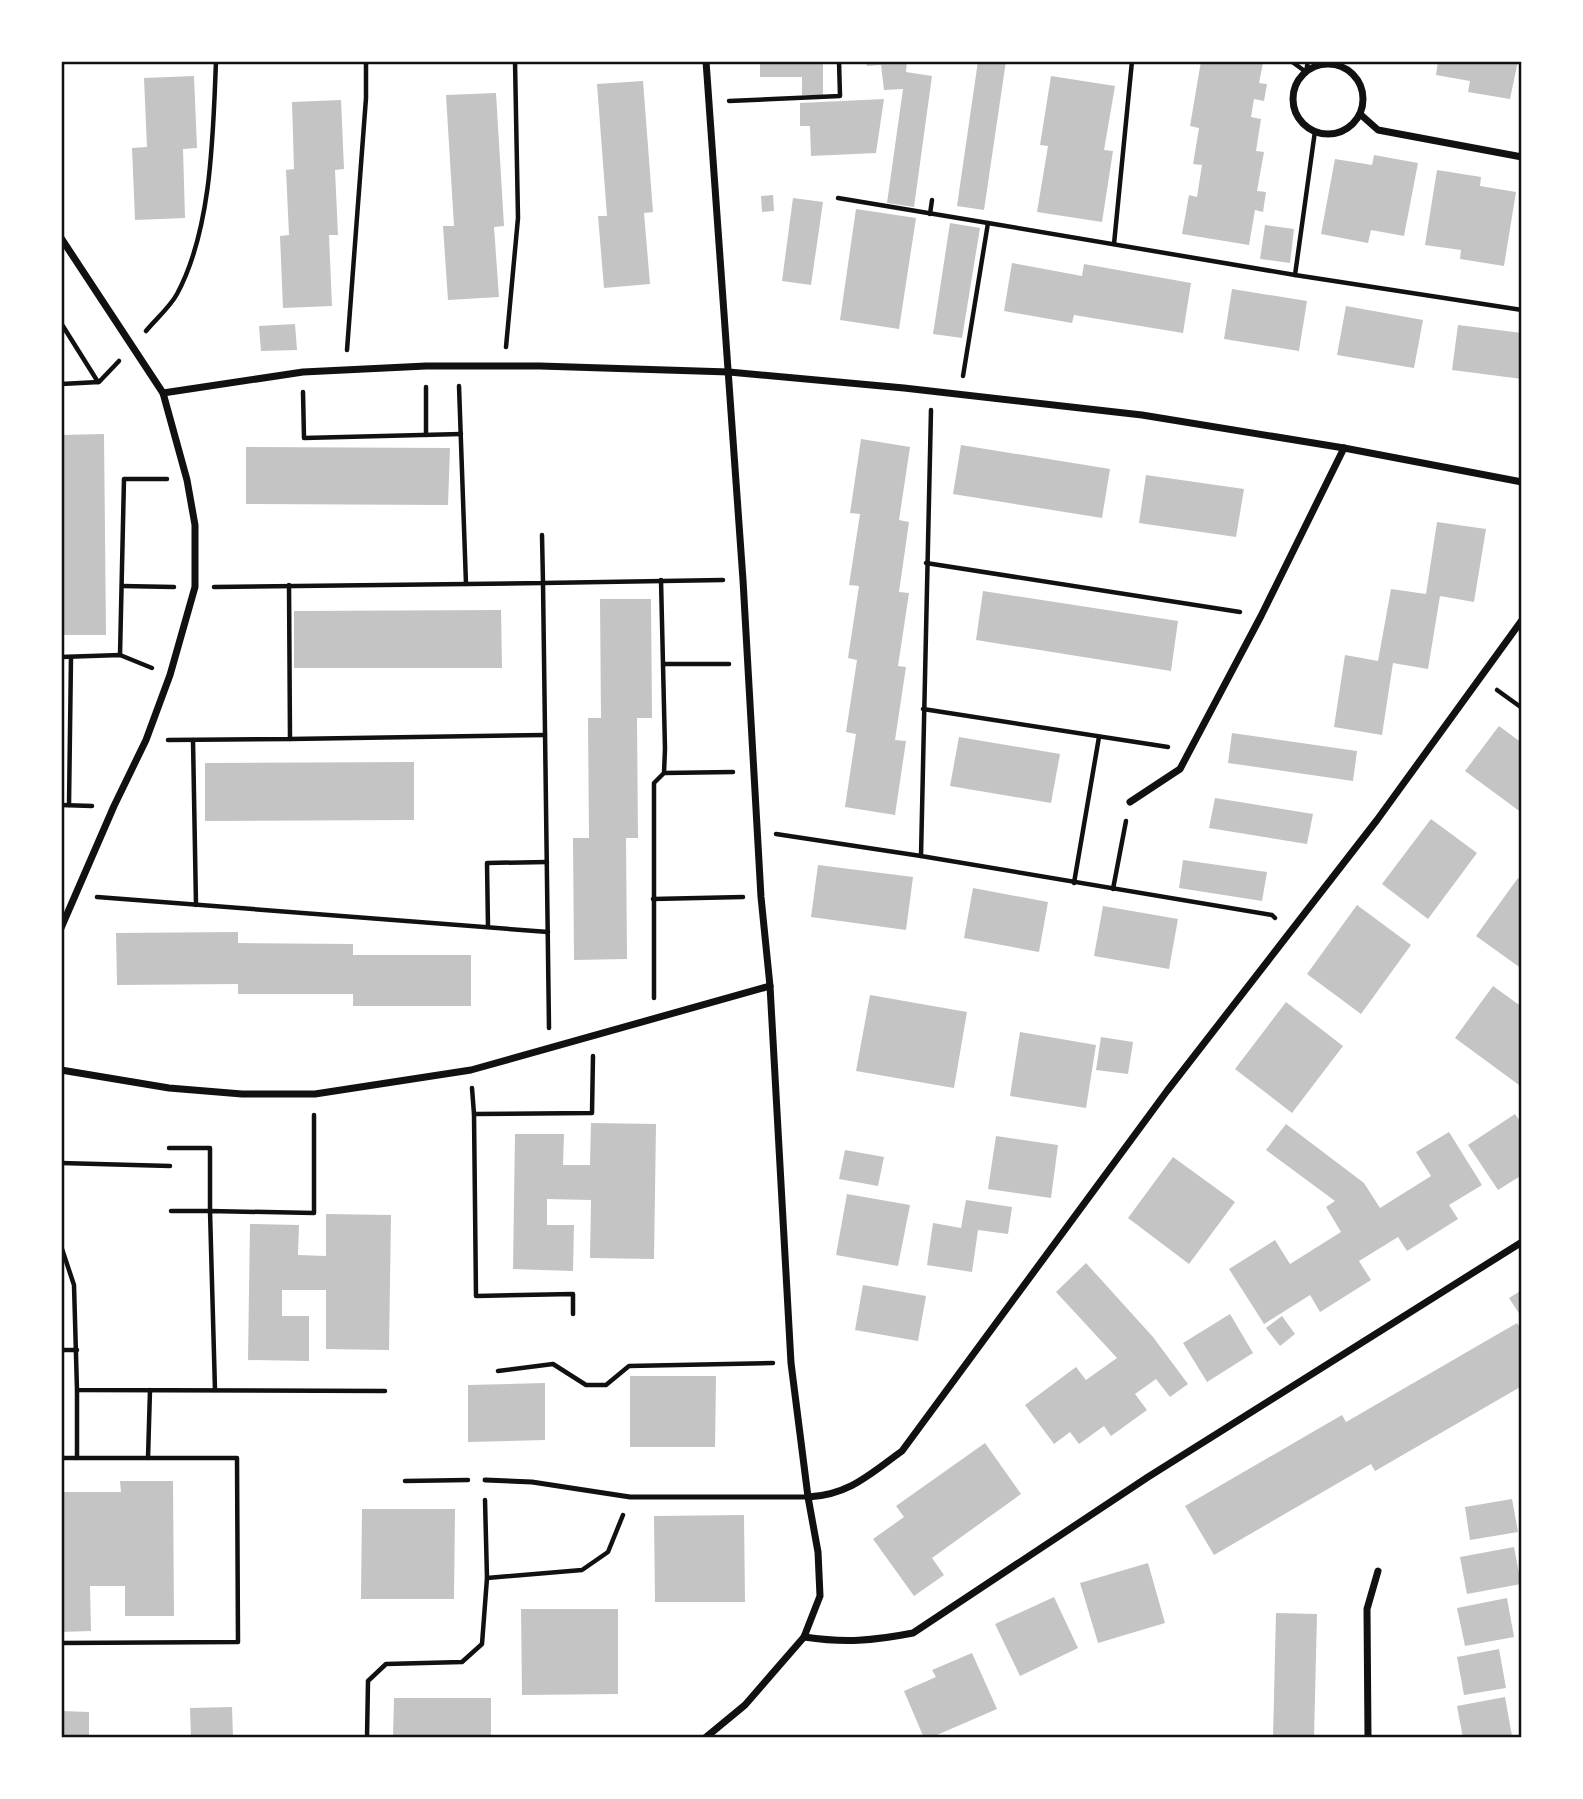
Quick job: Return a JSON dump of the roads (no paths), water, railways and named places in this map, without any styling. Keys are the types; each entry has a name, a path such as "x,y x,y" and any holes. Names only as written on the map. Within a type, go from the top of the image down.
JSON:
{"street":[{"path":"705,1738 745,1705 803,1637 820,1596 818,1552 808,1497 791,1363 743,580 706,61"},
{"path":"1324,64 1338,65 1350,71 1362,88 1360,114 1346,128 1336,132 1315,131 1297,116 1294,104 1295,88 1311,68 1324,64"},
{"path":"1360,114 1378,130 1522,157"},
{"path":"61,238 163,393 187,480 195,526 195,587 170,675 146,740 61,928"},
{"path":"163,393 303,372 426,366 729,372 933,391 1142,415 1344,448 1522,482"},
{"path":"1130,802 1180,769 1261,616 1344,448"},
{"path":"808,1497 826,1496 848,1489 902,1451 1167,1091 1377,820 1522,620"},
{"path":"61,1070 169,1088 243,1094 315,1094 471,1070 769,986"},
{"path":"803,1637 836,1642 868,1641 913,1633 1148,1477 1522,1242"},
{"path":"1368,1738 1367,1609 1378,1572"}],"lane":[{"path":"485,1480 531,1482 631,1497 808,1497"}]}
